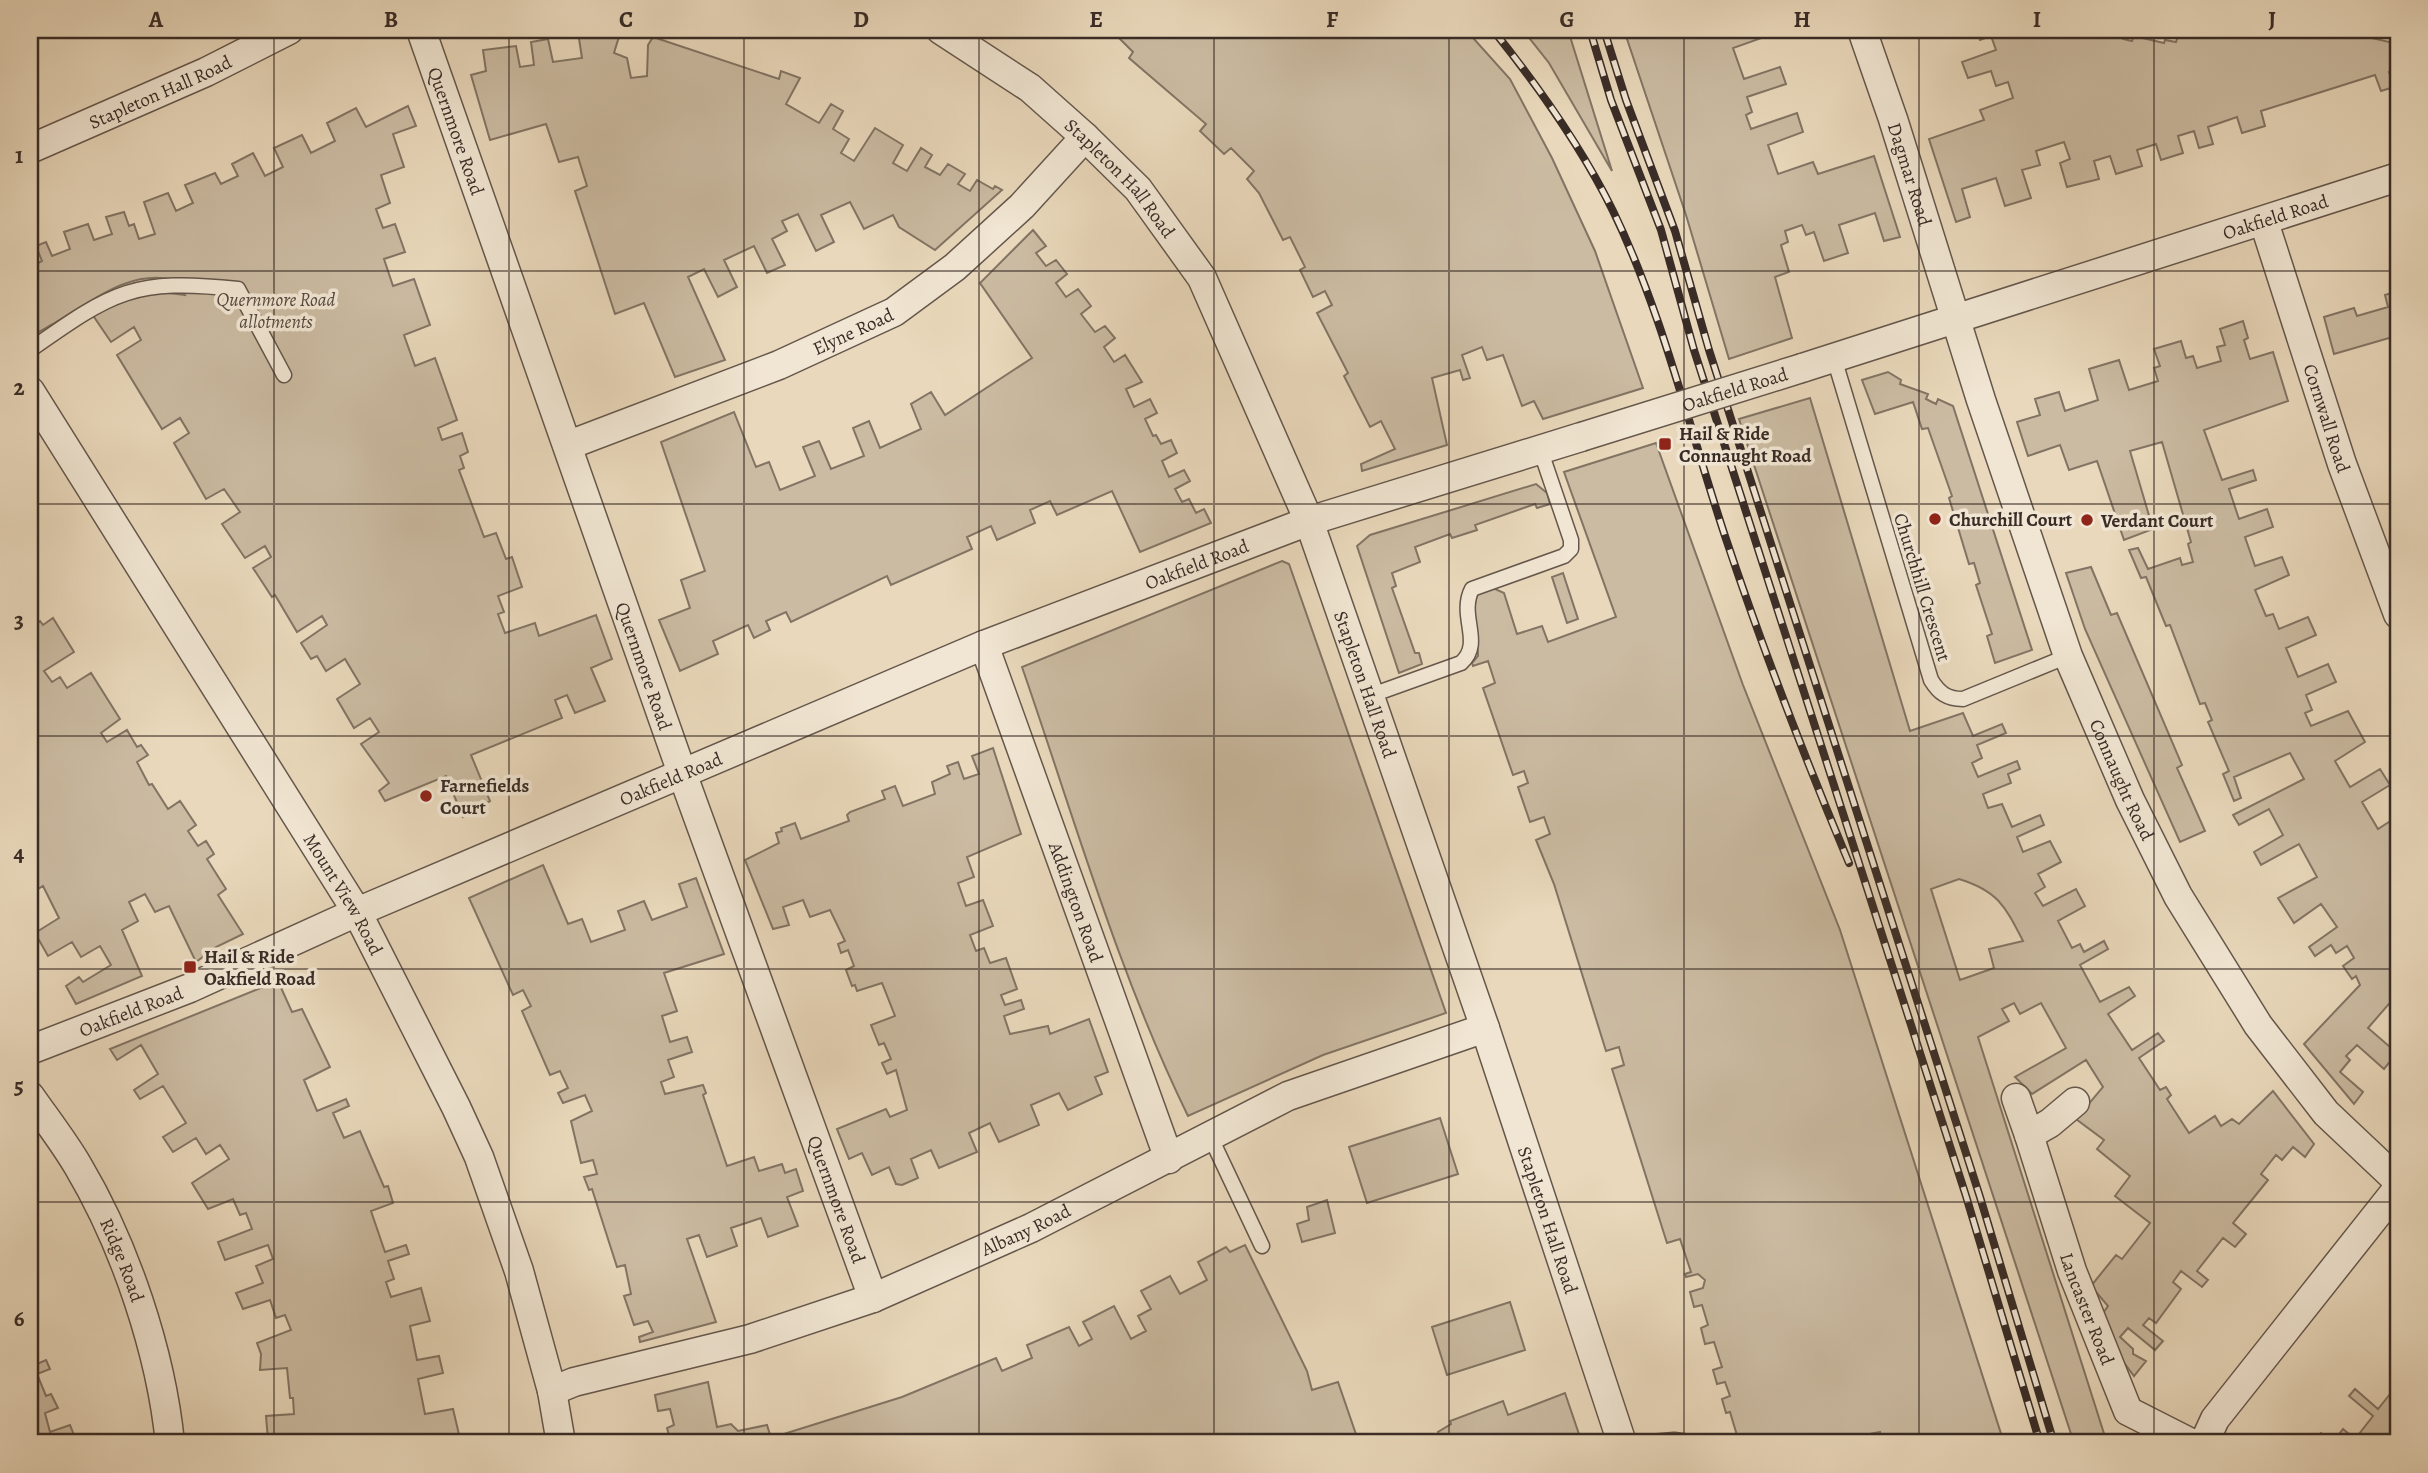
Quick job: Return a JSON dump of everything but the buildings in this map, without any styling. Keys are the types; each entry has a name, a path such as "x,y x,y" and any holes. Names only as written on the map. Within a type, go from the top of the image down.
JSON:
{"street":[{"name":"Stapleton Hall Road","path":"30,149 206,72 289,30"},
{"name":"Quernmore Road","path":"421,30 682,773 873,1298"},
{"name":"Stapleton Hall Road","path":"941,30 1030,88 1085,137 1138,189 1202,278 1309,521 1485,1028 1622,1443"},
{"name":"Dagmar Road","path":"1862,30 1955,319"},
{"name":"Elyne Road","path":"569,445 779,365 894,312 955,267 1022,206 1085,137"},
{"name":"Oakfield Road","path":"30,1050 190,988 357,912 984,645 1309,521 1834,358 2398,177"},
{"name":"Cornwall Road","path":"2264,222 2342,464 2398,614"},
{"name":"Connaught Road","path":"1955,319 2068,656 2130,800 2178,896 2217,964 2258,1026 2326,1113 2398,1181"},
{"name":"Mount View Road","path":"30,391 357,912 479,1157 519,1271 552,1391 561,1443"},
{"name":"Addington Road","path":"984,645 1169,1159"},
{"name":"Albany Road","path":"552,1391 575,1382 750,1339 873,1298 1031,1227 1288,1096 1485,1028"},
{"name":"Ridge Road","path":"30,1096 79,1167 118,1250 153,1343 170,1443"},
{"name":"Lancaster Road","path":"2015,1098 2072,1271 2123,1402 2136,1418 2191,1443"},
{"path":"2029,1135 2050,1123 2075,1102"},
{"path":"2204,1443 2215,1419 2398,1188"}],"lane":[{"path":"30,350 84,312 121,293 149,285 204,285 238,289 285,375"},
{"name":"Churchhill Crescent","path":"1834,358 1931,680 1936,688 1953,699 1963,699 2068,656"},
{"path":"1369,696 1461,663 1469,657 1472,646 1465,609 1472,589 1564,556 1571,550 1571,540 1540,449"},
{"path":"1210,1136 1262,1246"},
{"path":"1639,1443 1674,1440 1697,1443"}],"green space":[{"path":"621,30 614,53 627,58 631,78 647,76 648,45 653,37 779,79 781,71 800,78 786,104 819,123 831,104 843,111 833,129 849,139 841,153 854,161 875,128 903,145 893,163 907,171 921,148 932,155 925,167 940,175 948,164 965,174 958,184 970,191 977,180 993,189 995,186 1002,190 935,250 899,227 893,215 864,229 850,202 821,215 834,242 816,251 798,214 782,221 787,231 772,239 785,265 767,273 754,246 724,260 737,287 718,297 704,269 688,277 725,360 675,377 644,303 615,314 575,191 587,186 578,157 559,162 546,124 490,140 471,75 486,71 483,50 516,46 520,67 534,65 531,42 548,39 553,62 582,58 578,32"},
{"path":"1111,30 1466,30 1510,79 1552,158 1595,251 1643,388 1543,419 1534,401 1522,406 1503,355 1487,360 1482,347 1462,355 1470,378 1463,380 1460,370 1432,378 1447,445 1362,471 1361,464 1395,449 1381,421 1370,427 1344,376 1348,373 1317,313 1332,305 1325,291 1313,297 1300,270 1305,267 1290,237 1283,240 1259,193 1247,179 1254,171 1231,148 1224,154 1200,131 1206,124 1129,58 1133,52"},
{"path":"1523,30 1568,30 1612,171 1549,63"},
{"path":"1624,30 1768,30 1770,35 1733,48 1744,79 1780,67 1786,84 1747,97 1752,112 1746,115 1751,129 1797,113 1803,132 1768,145 1778,174 1813,162 1818,174 1874,156 1900,237 1884,241 1875,213 1839,225 1848,253 1824,261 1814,232 1806,235 1802,225 1785,231 1788,242 1781,245 1789,272 1775,277 1792,338 1729,359 1686,215"},
{"path":"1976,30 2044,30 2064,35 2066,30 2095,33 2097,30 2123,34 2123,39 2132,41 2134,36 2164,43 2165,40 2176,42 2180,30 2204,36 2206,30 2337,30 2398,44 2398,68 2389,72 2394,87 2381,91 2375,75 2261,111 2265,126 2242,133 2237,117 2208,127 2213,144 2199,148 2194,131 2178,136 2183,153 2161,160 2156,144 2137,150 2142,166 2116,174 2110,156 2094,161 2099,179 2067,187 2060,163 2070,159 2064,142 2036,151 2040,165 2022,170 2031,198 2005,206 1996,178 1962,189 1970,217 1956,222 1929,139 1984,120 1980,110 2013,98 2008,82 1996,86 1991,71 1968,78 1962,62 1996,50 1991,36 1980,40"},
{"name":"Quernmore Road allotments","path":"408,106 416,126 393,134 404,167 381,175 390,203 376,209 383,228 395,224 405,252 384,259 393,286 414,279 430,325 404,335 415,366 435,358 457,420 438,428 442,440 462,433 468,452 460,456 464,468 459,470 484,537 496,533 506,559 512,557 522,587 498,596 504,612 498,614 505,633 535,623 539,636 596,615 612,659 591,668 605,701 575,713 567,695 555,700 562,718 471,755 490,801 463,817 446,776 385,801 379,791 389,783 361,744 379,732 370,718 354,728 337,699 360,684 345,659 326,671 317,656 311,659 301,643 327,625 322,616 297,632 275,595 272,597 253,568 271,557 265,546 245,558 222,524 240,512 224,489 206,499 174,443 189,433 180,418 162,429 117,355 141,340 134,327 111,342 92,314 152,291 185,295 178,281 161,278 128,283 112,289 30,335 30,267 42,261 36,246 46,242 52,256 70,249 64,232 88,224 94,240 112,234 106,217 124,212 129,226 134,224 139,239 155,234 144,202 168,193 176,211 193,203 185,185 215,173 221,184 238,176 232,164 253,153 265,176 283,167 274,148 302,135 311,153 335,141 327,123 356,108 366,127"},
{"path":"1033,230 1046,246 1036,253 1046,266 1056,260 1067,274 1056,283 1066,297 1078,289 1091,306 1081,314 1095,332 1105,326 1115,338 1104,347 1114,362 1125,355 1142,382 1126,389 1134,407 1150,399 1157,413 1145,419 1153,436 1156,435 1161,444 1171,440 1177,453 1162,461 1169,477 1184,470 1190,481 1175,489 1182,502 1189,499 1196,513 1204,509 1211,523 1140,552 1112,491 1057,515 1050,501 1030,510 1035,523 997,540 991,526 967,537 972,549 891,585 887,576 791,622 786,612 766,621 770,630 754,638 748,625 713,641 718,654 680,671 659,620 690,608 681,580 705,571 661,442 734,412 756,467 769,462 780,490 815,476 803,447 819,441 831,469 864,456 853,428 869,421 880,448 921,429 911,404 931,392 945,415 1032,358 980,283"},
{"path":"2398,291 2398,342 2396,336 2334,354 2324,317 2354,308 2357,316 2388,307 2385,295"},
{"path":"2243,321 2248,338 2244,340 2250,359 2273,352 2288,401 2204,430 2222,480 2253,470 2256,480 2229,489 2239,519 2267,509 2273,527 2245,537 2255,566 2282,557 2289,575 2255,590 2266,616 2273,614 2279,629 2308,617 2316,635 2286,648 2298,677 2328,664 2336,682 2306,695 2312,710 2305,713 2311,726 2348,711 2365,742 2335,761 2350,787 2380,769 2390,785 2362,802 2378,829 2398,816 2398,844 2391,848 2398,860 2398,1001 2394,998 2368,1028 2397,1053 2384,1069 2357,1045 2346,1056 2350,1060 2340,1072 2363,1092 2354,1104 2304,1044 2360,985 2356,976 2352,979 2343,966 2354,958 2347,946 2336,953 2331,945 2315,956 2309,947 2337,927 2321,904 2294,923 2278,898 2317,877 2299,844 2261,865 2254,852 2283,835 2269,809 2239,825 2233,815 2304,779 2290,753 2234,777 2241,798 2234,801 2223,774 2229,771 2208,722 2212,720 2205,703 2200,704 2170,625 2166,626 2146,577 2141,578 2129,550 2138,548 2148,569 2180,558 2182,565 2193,562 2188,544 2191,542 2162,442 2130,451 2153,529 2124,540 2097,461 2069,470 2060,445 2028,456 2017,422 2040,415 2035,399 2059,392 2065,411 2098,400 2089,369 2119,360 2129,390 2158,381 2154,368 2160,366 2154,349 2181,341 2186,358 2193,356 2197,368 2221,361 2217,347 2225,345 2220,329"},
{"path":"1888,372 1901,380 1900,384 1928,394 1926,399 1936,404 1938,399 1953,406 2032,650 1995,663 1987,636 1992,634 1976,585 1980,583 1974,563 1969,564 1949,498 1952,496 1928,428 1922,429 1913,402 1875,414 1862,380"},
{"path":"1810,398 1910,731 1963,713 1973,736 2002,724 2006,733 1977,745 1982,758 1972,763 1978,777 2017,761 2020,769 2008,774 2011,783 1983,794 1988,808 2002,804 2012,827 2040,815 2044,825 2017,837 2023,852 2050,841 2061,862 2038,874 2045,887 2035,893 2043,906 2076,889 2085,906 2058,921 2072,948 2080,944 2084,952 2104,941 2108,949 2080,965 2100,1002 2129,987 2135,996 2108,1014 2132,1050 2158,1033 2164,1041 2139,1058 2160,1090 2166,1087 2171,1095 2167,1099 2189,1133 2215,1116 2221,1126 2232,1119 2239,1124 2273,1091 2314,1144 2305,1157 2293,1147 2282,1160 2276,1155 2261,1174 2268,1180 2233,1223 2246,1234 2235,1247 2223,1238 2197,1271 2208,1280 2202,1287 2181,1271 2173,1282 2181,1289 2156,1323 2149,1318 2143,1325 2163,1341 2155,1350 2128,1328 2120,1337 2133,1349 2133,1354 2146,1361 2134,1376 2119,1356 2101,1316 2108,1306 2091,1286 2116,1255 2122,1259 2150,1223 2115,1196 2130,1176 2097,1149 2104,1140 2076,1119 2103,1087 2086,1060 2032,1094 2015,1077 2066,1048 2041,1003 2020,1014 2014,1003 2002,1009 2009,1021 1978,1037 2107,1443 2074,1443 1739,419","holes":["1959,879 1999,901 2023,941 1989,949 1994,968 1960,980 1931,889"]},
{"path":"1656,443 1743,685 1840,930 2004,1443 1882,1443 1880,1432 1824,1443 1746,1443 1739,1442 1730,1412 1726,1413 1722,1399 1730,1396 1725,1382 1717,1384 1713,1370 1722,1367 1714,1342 1705,1344 1701,1328 1708,1325 1702,1305 1694,1307 1690,1292 1703,1288 1705,1280 1698,1274 1686,1277 1685,1274 1691,1272 1680,1239 1667,1243 1612,1069 1624,1065 1619,1047 1606,1051 1554,884 1536,840 1550,834 1544,817 1530,822 1518,787 1528,783 1524,771 1513,775 1483,688 1495,683 1488,661 1473,666 1472,663 1478,656 1475,617 1477,594 1493,588 1504,593 1517,634 1542,626 1548,642 1616,617 1564,472"},
{"path":"1536,484 1547,493 1550,504 1537,508 1535,504 1475,525 1477,530 1452,538 1450,534 1415,547 1420,562 1392,573 1396,586 1392,588 1415,653 1419,653 1422,664 1399,673 1357,546 1370,535"},
{"path":"1282,561 1289,564 1446,1013 1323,1055 1188,1116 1118,951 1022,667"},
{"path":"2091,567 2111,615 2117,613 2182,765 2177,768 2205,831 2180,842 2085,629 2066,573"},
{"path":"1563,573 1578,619 1567,623 1552,577"},
{"path":"53,618 74,652 44,671 52,682 60,677 67,688 91,673 120,719 101,733 107,742 127,730 137,747 141,745 148,755 137,762 149,785 152,784 168,809 180,801 196,825 188,831 198,846 206,841 214,854 207,859 226,889 218,895 243,934 216,947 196,962 169,906 155,912 145,894 129,902 138,921 122,930 142,976 76,1004 66,986 79,977 83,982 111,965 100,946 81,957 72,942 48,956 35,933 59,918 43,886 30,894 30,864 36,859 30,848 30,627 40,621 43,625"},
{"path":"993,748 1021,834 967,857 974,877 958,883 966,906 983,900 993,926 970,935 976,951 984,948 990,963 1006,958 1017,989 1001,995 1005,1005 1021,1000 1024,1009 1004,1016 1010,1034 1048,1026 1050,1034 1089,1019 1108,1072 1095,1077 1102,1094 1068,1110 1059,1093 1031,1105 1039,1125 999,1142 990,1123 969,1133 977,1152 939,1168 931,1150 911,1159 918,1178 902,1185 896,1184 889,1167 872,1175 862,1153 849,1159 837,1129 886,1109 890,1117 907,1110 896,1070 887,1074 882,1063 891,1059 884,1043 879,1045 871,1025 895,1016 882,983 857,991 855,985 852,986 846,970 854,966 848,950 841,953 838,944 845,941 830,910 810,917 803,900 783,907 789,925 773,929 745,860 779,843 776,833 782,831 781,828 795,823 801,839 849,821 847,815 850,812 885,799 882,791 895,786 903,806 935,794 932,782 950,774 947,766 958,762 964,779 979,774 972,756"},
{"path":"543,865 568,924 582,919 591,942 625,930 618,911 644,901 652,920 687,907 679,884 696,878 724,954 664,973 677,1011 662,1016 670,1042 687,1037 692,1052 668,1060 674,1077 661,1082 665,1094 703,1085 706,1093 703,1095 727,1166 754,1157 759,1171 782,1164 785,1173 796,1169 803,1191 787,1197 798,1226 768,1237 761,1218 731,1228 737,1246 707,1257 699,1235 687,1239 716,1322 640,1342 639,1337 653,1332 648,1321 634,1325 624,1296 631,1294 625,1265 617,1267 592,1189 589,1190 584,1177 597,1174 593,1160 581,1163 571,1121 592,1111 585,1095 563,1103 558,1093 568,1088 560,1071 550,1075 522,1011 531,1006 523,990 513,995 469,898"},
{"path":"278,981 292,1012 302,1009 330,1067 304,1080 317,1111 346,1099 349,1106 333,1113 344,1138 360,1131 384,1187 388,1186 393,1203 371,1211 385,1252 406,1245 409,1254 388,1261 394,1279 386,1282 391,1297 421,1288 430,1321 410,1326 417,1360 439,1356 443,1373 418,1379 425,1414 453,1409 461,1443 297,1443 296,1438 268,1440 266,1416 294,1414 293,1398 290,1398 287,1368 260,1370 261,1354 257,1343 291,1330 285,1315 276,1318 270,1300 243,1309 236,1293 263,1283 256,1266 273,1259 268,1245 225,1260 218,1242 252,1229 246,1213 240,1215 233,1199 208,1209 192,1183 229,1159 220,1145 206,1154 196,1138 173,1152 163,1137 186,1123 163,1086 140,1099 134,1090 158,1074 141,1045 117,1060 110,1049"},
{"path":"1440,1118 1458,1174 1367,1203 1349,1147"},
{"path":"1327,1200 1335,1233 1302,1242 1297,1224 1309,1220 1307,1207"},
{"path":"1245,1245 1307,1371 1312,1390 1338,1382 1359,1443 671,1443 667,1428 674,1425 670,1409 658,1411 655,1395 708,1382 717,1427 731,1424 738,1431 767,1425 771,1438 902,1397 996,1358 1002,1371 1032,1358 1027,1345 1069,1327 1079,1346 1092,1339 1083,1322 1114,1306 1131,1339 1146,1331 1138,1316 1151,1309 1141,1291 1170,1276 1180,1294 1207,1280 1198,1262 1226,1247 1230,1252"},
{"path":"1510,1302 1525,1350 1447,1375 1432,1327"},
{"path":"46,1360 50,1369 37,1374 46,1396 51,1394 58,1408 45,1413 50,1432 70,1425 77,1443 30,1443 30,1367"},
{"path":"2398,1384 2398,1443 2312,1443 2321,1433 2333,1442 2343,1429 2355,1439 2373,1416 2349,1396 2355,1389 2378,1409"},
{"path":"1565,1393 1582,1443 1442,1443 1438,1432 1451,1424 1450,1421 1503,1401 1508,1415"}],"railway":[{"path":"1493,30 1573,140 1601,187 1631,250 1661,331 1754,619 1849,863"},
{"path":"1590,30 1611,100 1661,230 1694,350 1966,1196 2040,1443"},
{"path":"1604,30 1626,100 1675,231 1709,350 1980,1197 2054,1443"}],"place":[{"name":"Hail & Ride Connaught Road","path":"1665,444"},
{"name":"Churchill Court","path":"1935,519"},
{"name":"Verdant Court","path":"2087,520"},
{"name":"Farnefields Court","path":"426,796"},
{"name":"Hail & Ride Oakfield Road","path":"190,967"}]}
